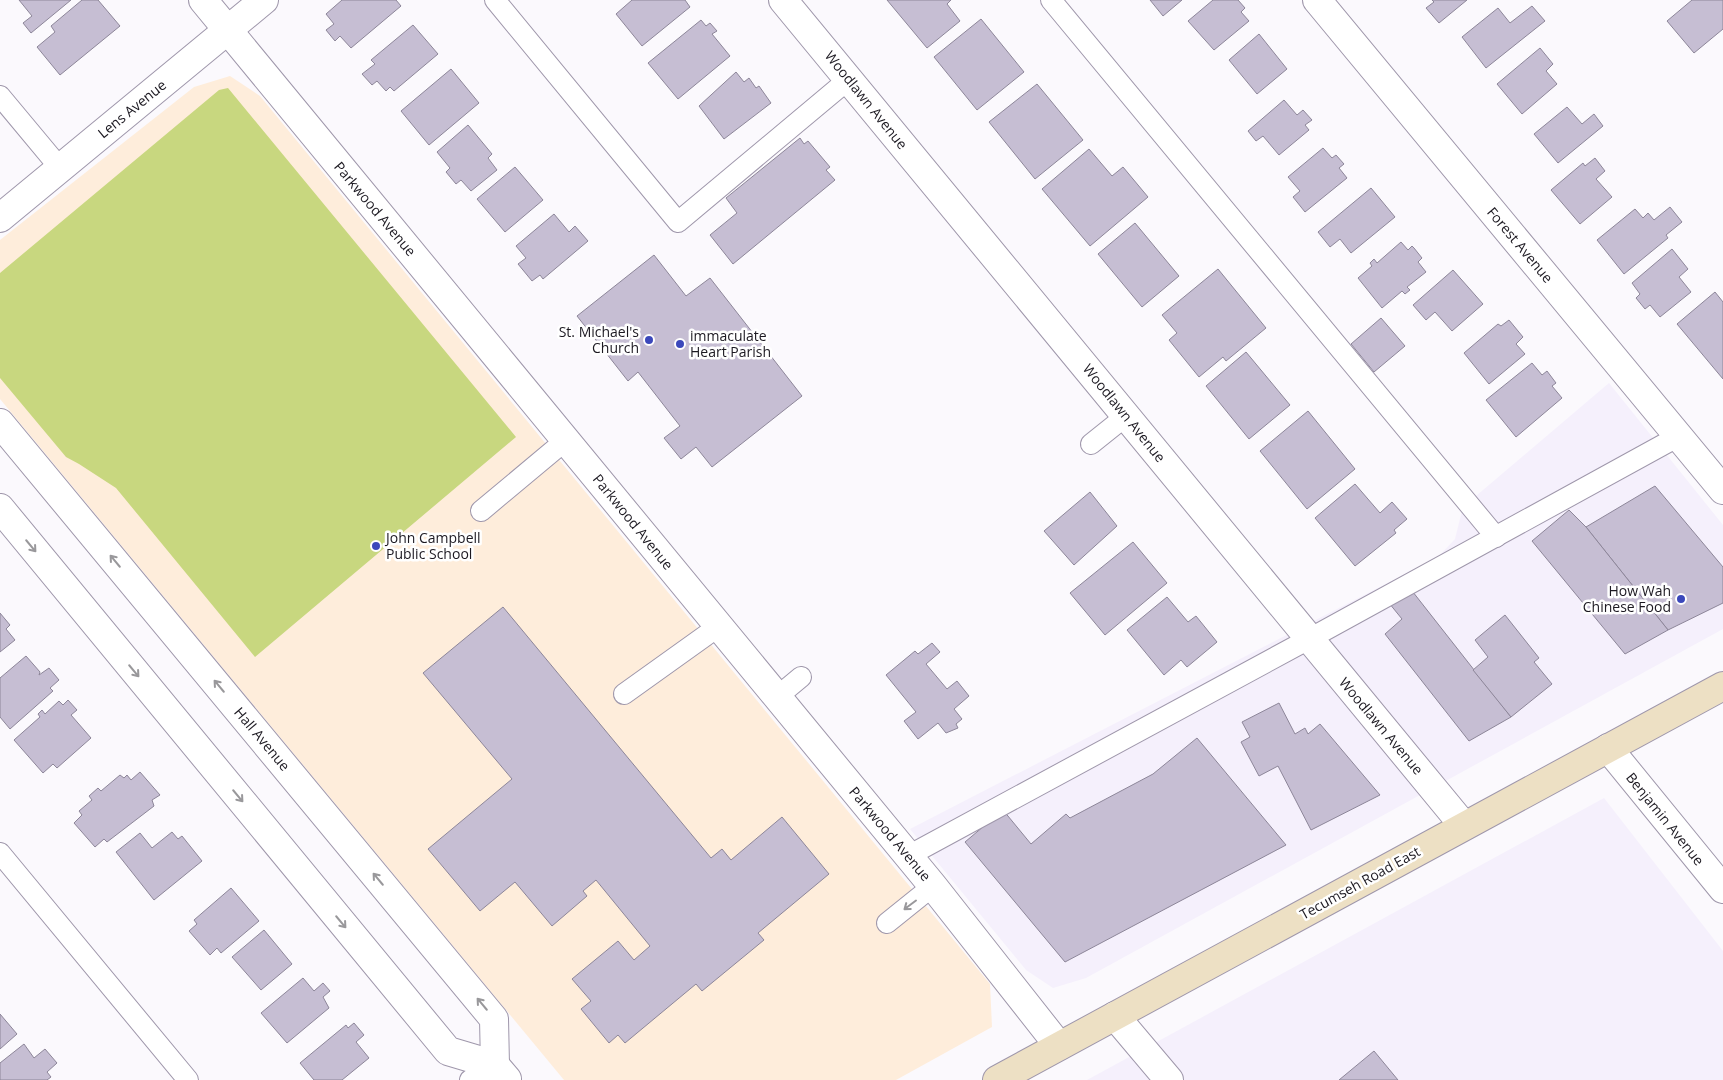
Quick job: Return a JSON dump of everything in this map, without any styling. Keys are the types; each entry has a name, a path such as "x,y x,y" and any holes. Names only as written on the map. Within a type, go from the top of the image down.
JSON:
{"main road":[{"name":"Tecumseh Road East","path":"997,1080 1723,686"}],"street":[{"name":"Parkwood Avenue","path":"203,0 933,886 1060,1046"},
{"name":"Lens Avenue","path":"0,218 264,0"},
{"name":"Woodlawn Avenue","path":"783,0 1464,826"},
{"name":"Forest Avenue","path":"1318,0 1723,490"},
{"name":"Hall Avenue","path":"0,423 494,1019 502,1073"},
{"path":"0,508 448,1051 502,1073"},
{"name":"Benjamin Avenue","path":"1608,748 1723,889"},
{"path":"1115,1016 1169,1080"}],"lane":[{"path":"495,0 678,222 849,79"},
{"path":"1051,0 1496,536"},
{"path":"0,96 60,168"},
{"path":"1090,444 1126,416"},
{"path":"908,856 1679,436"},
{"path":"481,511 566,440"},
{"path":"624,694 719,626"},
{"path":"777,697 801,677"},
{"path":"0,853 188,1080"},
{"path":"886,922 933,886"},
{"path":"470,1080 502,1073"}],"shaded area":[{"name":"John Campbell Public School","path":"230,76 260,96 990,984 992,1027 896,1080 564,1080 0,399 0,240 194,87"},
{"path":"1609,383 1723,525 1723,629 1086,978 1053,988 1026,970 910,829 1438,557 1455,539 1463,507"},
{"path":"1604,798 1723,951 1723,1080 1087,1080"}],"green space":[{"path":"228,88 516,437 255,657 116,488 66,457 0,378 0,273 219,90"}],"building":[{"path":"19,0 71,0 31,33 23,23 32,16"},
{"path":"82,0 98,0 120,26 60,75 37,47 55,32 51,26"},
{"path":"342,0 396,0 401,6 351,48 340,36 335,41 326,30 334,24 326,14"},
{"path":"632,0 685,0 690,7 642,46 616,14"},
{"path":"887,0 951,0 947,4 960,21 927,48"},
{"path":"1150,0 1182,0 1163,16"},
{"path":"1213,0 1238,0 1245,8 1241,12 1249,21 1214,50 1188,21"},
{"path":"1432,0 1467,0 1439,23 1426,8 1434,2"},
{"path":"1692,0 1723,0 1723,29 1694,53 1667,21"},
{"path":"1532,6 1545,21 1486,68 1462,37 1498,8 1510,23"},
{"path":"981,19 1024,72 977,110 934,57"},
{"path":"701,20 706,26 710,23 717,31 712,34 730,56 678,99 648,63"},
{"path":"413,25 438,54 394,91 390,87 386,91 377,81 372,85 362,74 375,64 371,60"},
{"path":"1259,34 1287,69 1257,94 1229,60"},
{"path":"1540,48 1553,64 1546,71 1557,84 1522,114 1497,84"},
{"path":"451,69 479,103 429,145 401,111"},
{"path":"736,72 744,82 749,78 756,88 759,86 771,103 724,139 699,106"},
{"path":"1037,84 1083,140 1035,179 989,122"},
{"path":"1284,100 1297,115 1303,110 1312,120 1305,125 1309,130 1279,155 1263,136 1256,141 1248,131"},
{"path":"1567,107 1582,124 1594,114 1603,126 1558,163 1534,134"},
{"path":"468,125 492,154 488,158 497,170 471,191 461,180 456,184 446,172 450,168 437,152"},
{"path":"800,138 804,144 808,141 830,167 826,170 835,180 733,264 710,235 737,213 726,198"},
{"path":"1323,148 1332,158 1336,155 1344,164 1339,168 1347,178 1305,212 1293,197 1300,191 1288,177"},
{"path":"1089,149 1112,176 1123,167 1148,197 1090,246 1042,189"},
{"path":"1595,158 1605,171 1596,179 1612,197 1580,224 1551,190 1583,163 1585,166"},
{"path":"515,167 543,200 505,232 477,199"},
{"path":"1371,188 1395,217 1351,253 1340,239 1330,247 1318,232"},
{"path":"1670,207 1682,222 1666,235 1668,238 1624,274 1597,240 1635,209 1643,218 1648,213 1654,220"},
{"path":"554,214 569,232 575,226 588,241 543,279 540,275 532,281 518,264 526,258 516,246"},
{"path":"1135,223 1179,276 1142,307 1098,254"},
{"path":"1401,242 1408,250 1412,246 1414,248 1422,258 1418,262 1426,272 1407,287 1410,290 1405,294 1402,291 1382,308 1358,278 1372,266 1370,263 1374,259 1377,263"},
{"path":"1672,249 1688,269 1679,277 1691,292 1660,317 1650,305 1645,309 1636,298 1640,294 1632,283"},
{"name":"immaculate Heart Parish","path":"654,255 686,296 710,278 802,396 712,467 696,447 681,459 664,438 680,426 638,372 628,381 577,316"},
{"path":"1218,269 1266,328 1226,361 1223,357 1199,377 1169,340 1177,333 1162,315"},
{"path":"1453,270 1483,304 1452,331 1435,312 1426,320 1413,305"},
{"path":"1715,292 1723,302 1723,379 1677,324"},
{"path":"1381,318 1405,346 1374,372 1351,344"},
{"path":"1509,320 1523,337 1516,344 1525,354 1489,384 1464,353 1498,324 1501,326"},
{"path":"1246,352 1290,405 1249,439 1206,386"},
{"path":"1532,363 1542,375 1547,371 1556,383 1552,386 1562,398 1516,437 1486,400"},
{"path":"1308,411 1355,469 1307,509 1260,451"},
{"path":"1355,484 1380,513 1392,502 1407,519 1394,530 1396,533 1355,566 1315,518"},
{"path":"1655,486 1723,567 1723,603 1668,630 1586,527"},
{"path":"1090,492 1117,526 1074,565 1044,531"},
{"path":"1569,510 1586,527 1668,630 1625,654 1532,541"},
{"path":"1133,542 1167,583 1105,635 1070,593"},
{"path":"1409,587 1511,717 1469,741 1385,634 1402,619 1389,603"},
{"path":"1167,597 1188,622 1196,616 1217,642 1187,667 1181,660 1164,675 1127,630"},
{"path":"503,607 711,858 722,849 731,860 782,817 829,874 758,933 764,940 702,991 696,984 625,1043 618,1035 609,1043 581,1009 591,1001 572,979 618,941 634,960 650,946 596,880 583,891 587,896 552,926 515,882 480,911 428,849 512,779 423,673"},
{"path":"0,613 10,625 6,629 15,640 0,652"},
{"path":"1505,615 1539,658 1534,662 1552,684 1511,717 1473,670 1488,657 1475,640"},
{"path":"932,643 940,652 926,664 947,689 957,681 969,696 954,709 962,719 956,724 958,728 946,733 938,723 918,739 904,721 916,712 886,675 915,651 918,654"},
{"path":"26,656 40,672 39,675 49,668 59,680 50,688 53,691 10,729 0,717 0,678"},
{"path":"68,700 77,710 71,715 91,738 57,768 53,764 43,773 14,740 40,717 38,714 42,710 45,714 59,701 63,705"},
{"path":"1279,703 1295,734 1305,728 1308,734 1320,724 1380,795 1311,830 1278,766 1259,776 1241,742 1250,737 1242,722"},
{"path":"1197,738 1286,845 1065,962 965,842 1003,810 1031,844 1066,814 1070,818 1153,774"},
{"path":"140,772 160,795 152,800 154,806 107,842 104,839 95,847 74,823 82,815 79,811 92,800 89,796 98,788 101,791 120,775 124,778 127,775 131,780"},
{"path":"172,832 178,839 182,836 202,861 154,900 116,852 140,833 152,848"},
{"path":"231,888 259,921 221,953 217,948 210,955 189,931 197,924 194,920"},
{"path":"264,930 292,964 261,990 232,957"},
{"path":"303,978 314,991 323,983 330,991 323,997 329,1008 287,1043 261,1013"},
{"path":"0,1014 17,1034 0,1049"},
{"path":"354,1023 364,1035 356,1042 369,1058 342,1080 314,1080 300,1063 346,1025 348,1028"},
{"path":"24,1044 34,1058 45,1049 57,1063 47,1072 51,1077 47,1080 0,1080 0,1063"},
{"path":"1374,1051 1398,1080 1339,1080"}],"place":[{"name":"St. Michael's Church","path":"649,340"},
{"name":"immaculate Heart Parish","path":"680,344"},
{"name":"John Campbell Public School","path":"376,546"},
{"name":"How Wah Chinese Food","path":"1681,599"}]}
